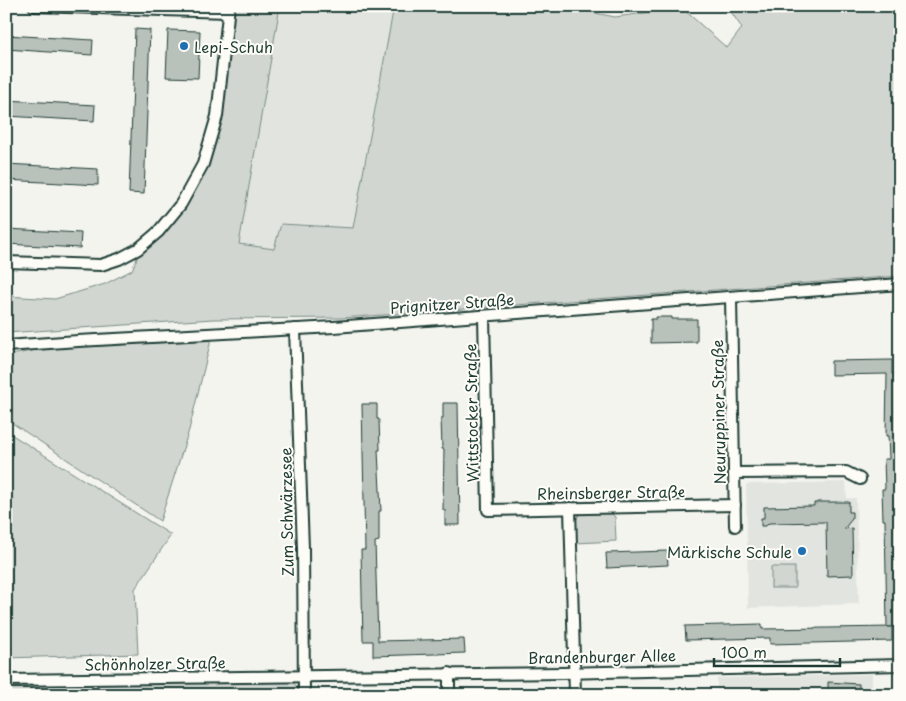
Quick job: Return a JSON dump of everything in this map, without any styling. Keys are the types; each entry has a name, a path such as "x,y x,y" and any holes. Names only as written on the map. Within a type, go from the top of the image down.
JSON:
{"street":[{"path":"6,262 101,265 120,259 158,232 193,184 205,158 216,116 229,9 34,6"},
{"name":"Prignitzer Straße","path":"6,346 484,316 900,284"},
{"name":"Neuruppiner Straße","path":"730,298 736,526"},
{"name":"Wittstocker Straße","path":"484,316 488,510"},
{"name":"Zum Schwärzesee","path":"296,328 303,548 304,695"},
{"path":"734,473 846,472 860,479"},
{"name":"Rheinsberger Straße","path":"488,510 735,505"},
{"path":"570,508 575,695"},
{"name":"Brandenburger Allee","path":"304,676 900,665"},
{"path":"449,673 449,695"},
{"name":"Schönholzer Straße","path":"6,680 304,676"}],"shaded area":[{"path":"235,6 280,6 239,244 274,249 281,224 353,228 394,6 561,6 615,17 682,8 727,48 742,28 727,6 900,6 900,276 341,318 213,319 6,333 6,296 55,299 105,284 132,270 139,253 158,239 179,213 198,182 224,89"},
{"path":"280,6 394,6 353,229 281,224 274,249 239,244"},
{"path":"211,340 189,430 160,521 6,419 6,356 41,349"},
{"path":"6,431 171,535 135,589 138,654 6,658"},
{"name":"Märkische Schule","path":"846,482 847,498 856,498 859,604 748,608 746,484"},
{"path":"580,513 612,514 615,517 616,541 576,543 576,520"},
{"path":"771,567 795,567 795,588 771,588"},
{"path":"872,674 872,695 717,695 717,678"},
{"path":"292,681 297,687 299,695 6,695 6,687 120,683"}],"building":[{"path":"135,29 150,30 144,194 129,193"},
{"path":"168,30 200,31 198,78 166,77"},
{"path":"6,35 93,40 92,55 6,49"},
{"path":"6,100 95,105 94,121 6,116"},
{"path":"6,164 98,169 98,185 6,180"},
{"path":"6,229 81,233 80,248 6,244"},
{"path":"656,317 697,319 697,342 651,343 651,319 656,319"},
{"path":"892,360 892,374 900,374 900,451 898,451 900,627 887,627 885,520 883,520 882,489 885,489 884,459 889,459 888,436 886,436 887,374 831,375 831,361"},
{"path":"443,403 458,403 460,525 445,525 445,510 443,510 444,449 442,449 441,418 443,418"},
{"path":"362,404 377,404 377,419 379,419 380,450 378,450 381,511 379,511 379,541 375,542 378,641 464,639 465,653 373,656 373,641 363,641 361,550 365,550"},
{"path":"849,502 849,512 852,512 852,519 844,529 852,528 853,575 827,576 826,522 769,523 766,526 761,526 761,518 764,518 764,507 814,506 814,503"},
{"path":"667,551 668,565 607,568 606,553"},
{"path":"762,624 762,629 892,627 892,641 770,644 770,638 686,640 685,626"},
{"path":"828,682 859,684 859,695 828,695"}],"place":[{"name":"Lepi-Schuh","path":"184,46"},
{"name":"Märkische Schule","path":"802,551"}]}
